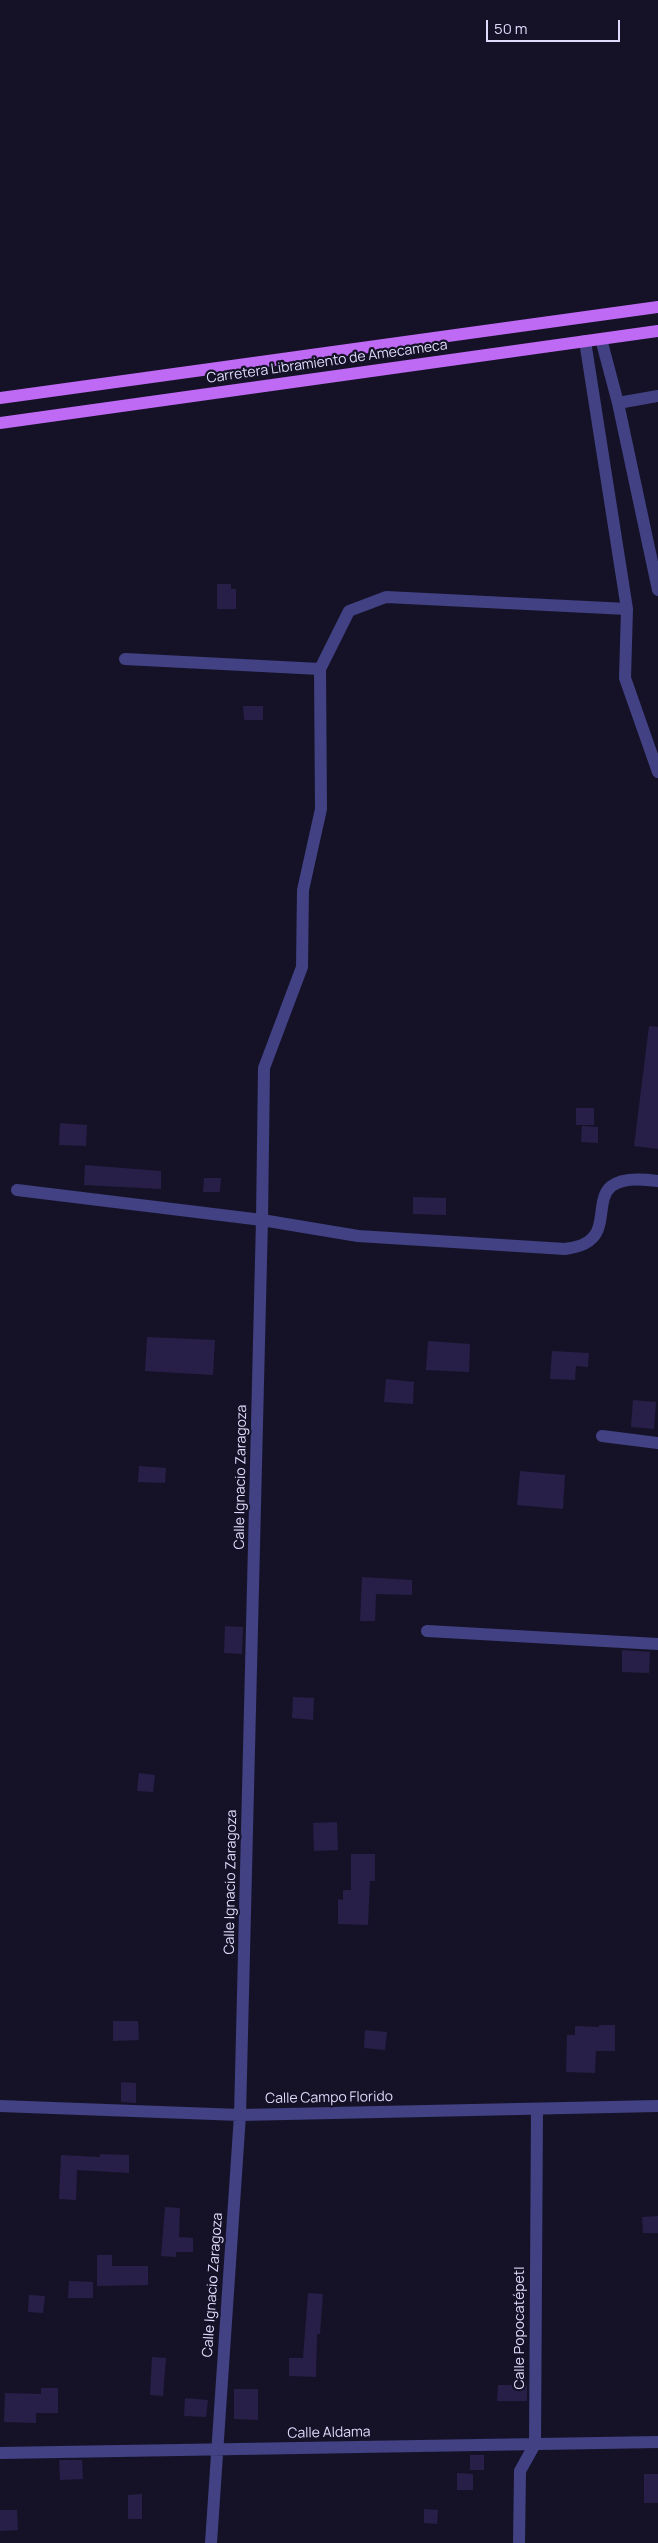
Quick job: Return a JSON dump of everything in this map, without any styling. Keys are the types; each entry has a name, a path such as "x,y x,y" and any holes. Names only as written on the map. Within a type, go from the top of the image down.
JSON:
{"main road":[{"name":"Carretera Libramiento de Amecameca","path":"0,398 658,307"},
{"name":"Carretera Libramiento de Amecameca","path":"0,423 658,331"}],"street":[{"path":"601,339 618,403 658,590"},
{"path":"585,342 628,609 625,678 658,772"},
{"path":"618,403 658,396"},
{"path":"125,659 320,670 348,612 386,597 628,609"},
{"name":"Calle Ignacio Zaragoza","path":"211,2543 240,2115 264,1068 302,967 303,890 321,809 320,670"},
{"path":"17,1190 262,1220 358,1236 565,1249 585,1244 598,1230 604,1195 616,1182 634,1177 658,1180"},
{"path":"602,1436 658,1443"},
{"path":"427,1631 658,1644"},
{"name":"Calle Campo Florido","path":"0,2106 240,2115 658,2106"},
{"name":"Calle Popocatépetl","path":"519,2543 520,2471 535,2444 537,2109"},
{"name":"Calle Aldama","path":"0,2453 658,2442"}],"building":[{"path":"217,584 231,584 231,589 236,589 236,609 217,609"},
{"path":"243,706 263,706 263,720 244,720"},
{"path":"649,1026 658,1027 658,1149 634,1146"},
{"path":"576,1108 594,1108 594,1125 576,1125"},
{"path":"60,1123 87,1125 86,1146 59,1145"},
{"path":"582,1126 598,1127 598,1143 581,1142"},
{"path":"85,1165 161,1171 161,1189 84,1185"},
{"path":"204,1178 221,1178 220,1192 203,1192"},
{"path":"413,1197 446,1198 446,1215 413,1214"},
{"path":"147,1337 215,1340 213,1375 145,1371"},
{"path":"428,1341 470,1344 469,1372 426,1370"},
{"path":"552,1351 589,1353 588,1367 576,1366 575,1380 550,1379"},
{"path":"386,1379 414,1382 413,1404 384,1402"},
{"path":"633,1400 656,1402 654,1429 631,1427"},
{"path":"139,1466 166,1468 165,1483 138,1482"},
{"path":"520,1471 565,1475 563,1509 517,1505"},
{"path":"362,1577 412,1580 412,1595 376,1594 375,1621 360,1621"},
{"path":"225,1626 243,1627 242,1654 224,1653"},
{"path":"622,1650 650,1652 649,1673 622,1672"},
{"path":"293,1697 314,1698 313,1720 292,1718"},
{"path":"139,1773 155,1775 153,1792 137,1791"},
{"path":"337,1822 338,1850 314,1851 313,1823"},
{"path":"351,1854 375,1854 375,1881 370,1881 368,1925 338,1924 338,1899 343,1900 343,1890 351,1890"},
{"path":"113,2021 138,2021 139,2040 113,2041"},
{"path":"599,2025 615,2025 615,2051 596,2051 595,2073 566,2072 567,2035 575,2035 575,2026 599,2027"},
{"path":"365,2030 387,2032 385,2050 364,2048"},
{"path":"121,2082 136,2083 136,2103 121,2102"},
{"path":"100,2154 129,2155 129,2173 77,2170 76,2200 59,2199 61,2155 100,2157"},
{"path":"165,2207 180,2208 179,2237 193,2238 193,2252 176,2252 176,2257 161,2256"},
{"path":"658,2216 658,2233 643,2233 642,2217"},
{"path":"97,2255 112,2255 112,2266 148,2266 148,2285 97,2286"},
{"path":"69,2281 93,2282 93,2298 68,2298"},
{"path":"308,2293 323,2294 320,2334 317,2334 316,2377 289,2376 289,2358 303,2358"},
{"path":"29,2295 45,2296 43,2313 28,2312"},
{"path":"152,2357 166,2358 163,2396 150,2395"},
{"path":"498,2385 527,2385 527,2401 497,2401"},
{"path":"41,2388 58,2388 58,2413 36,2413 36,2423 4,2422 5,2393 41,2394"},
{"path":"234,2389 258,2389 258,2420 234,2419"},
{"path":"185,2398 208,2400 206,2417 184,2416"},
{"path":"470,2455 484,2455 484,2470 470,2470"},
{"path":"59,2460 82,2460 83,2479 60,2480"},
{"path":"457,2473 473,2474 473,2490 457,2490"},
{"path":"644,2474 658,2474 658,2503 644,2503"},
{"path":"142,2494 142,2519 128,2519 128,2495"},
{"path":"424,2509 438,2510 437,2524 424,2523"},
{"path":"0,2510 17,2510 18,2530 0,2531"}]}
